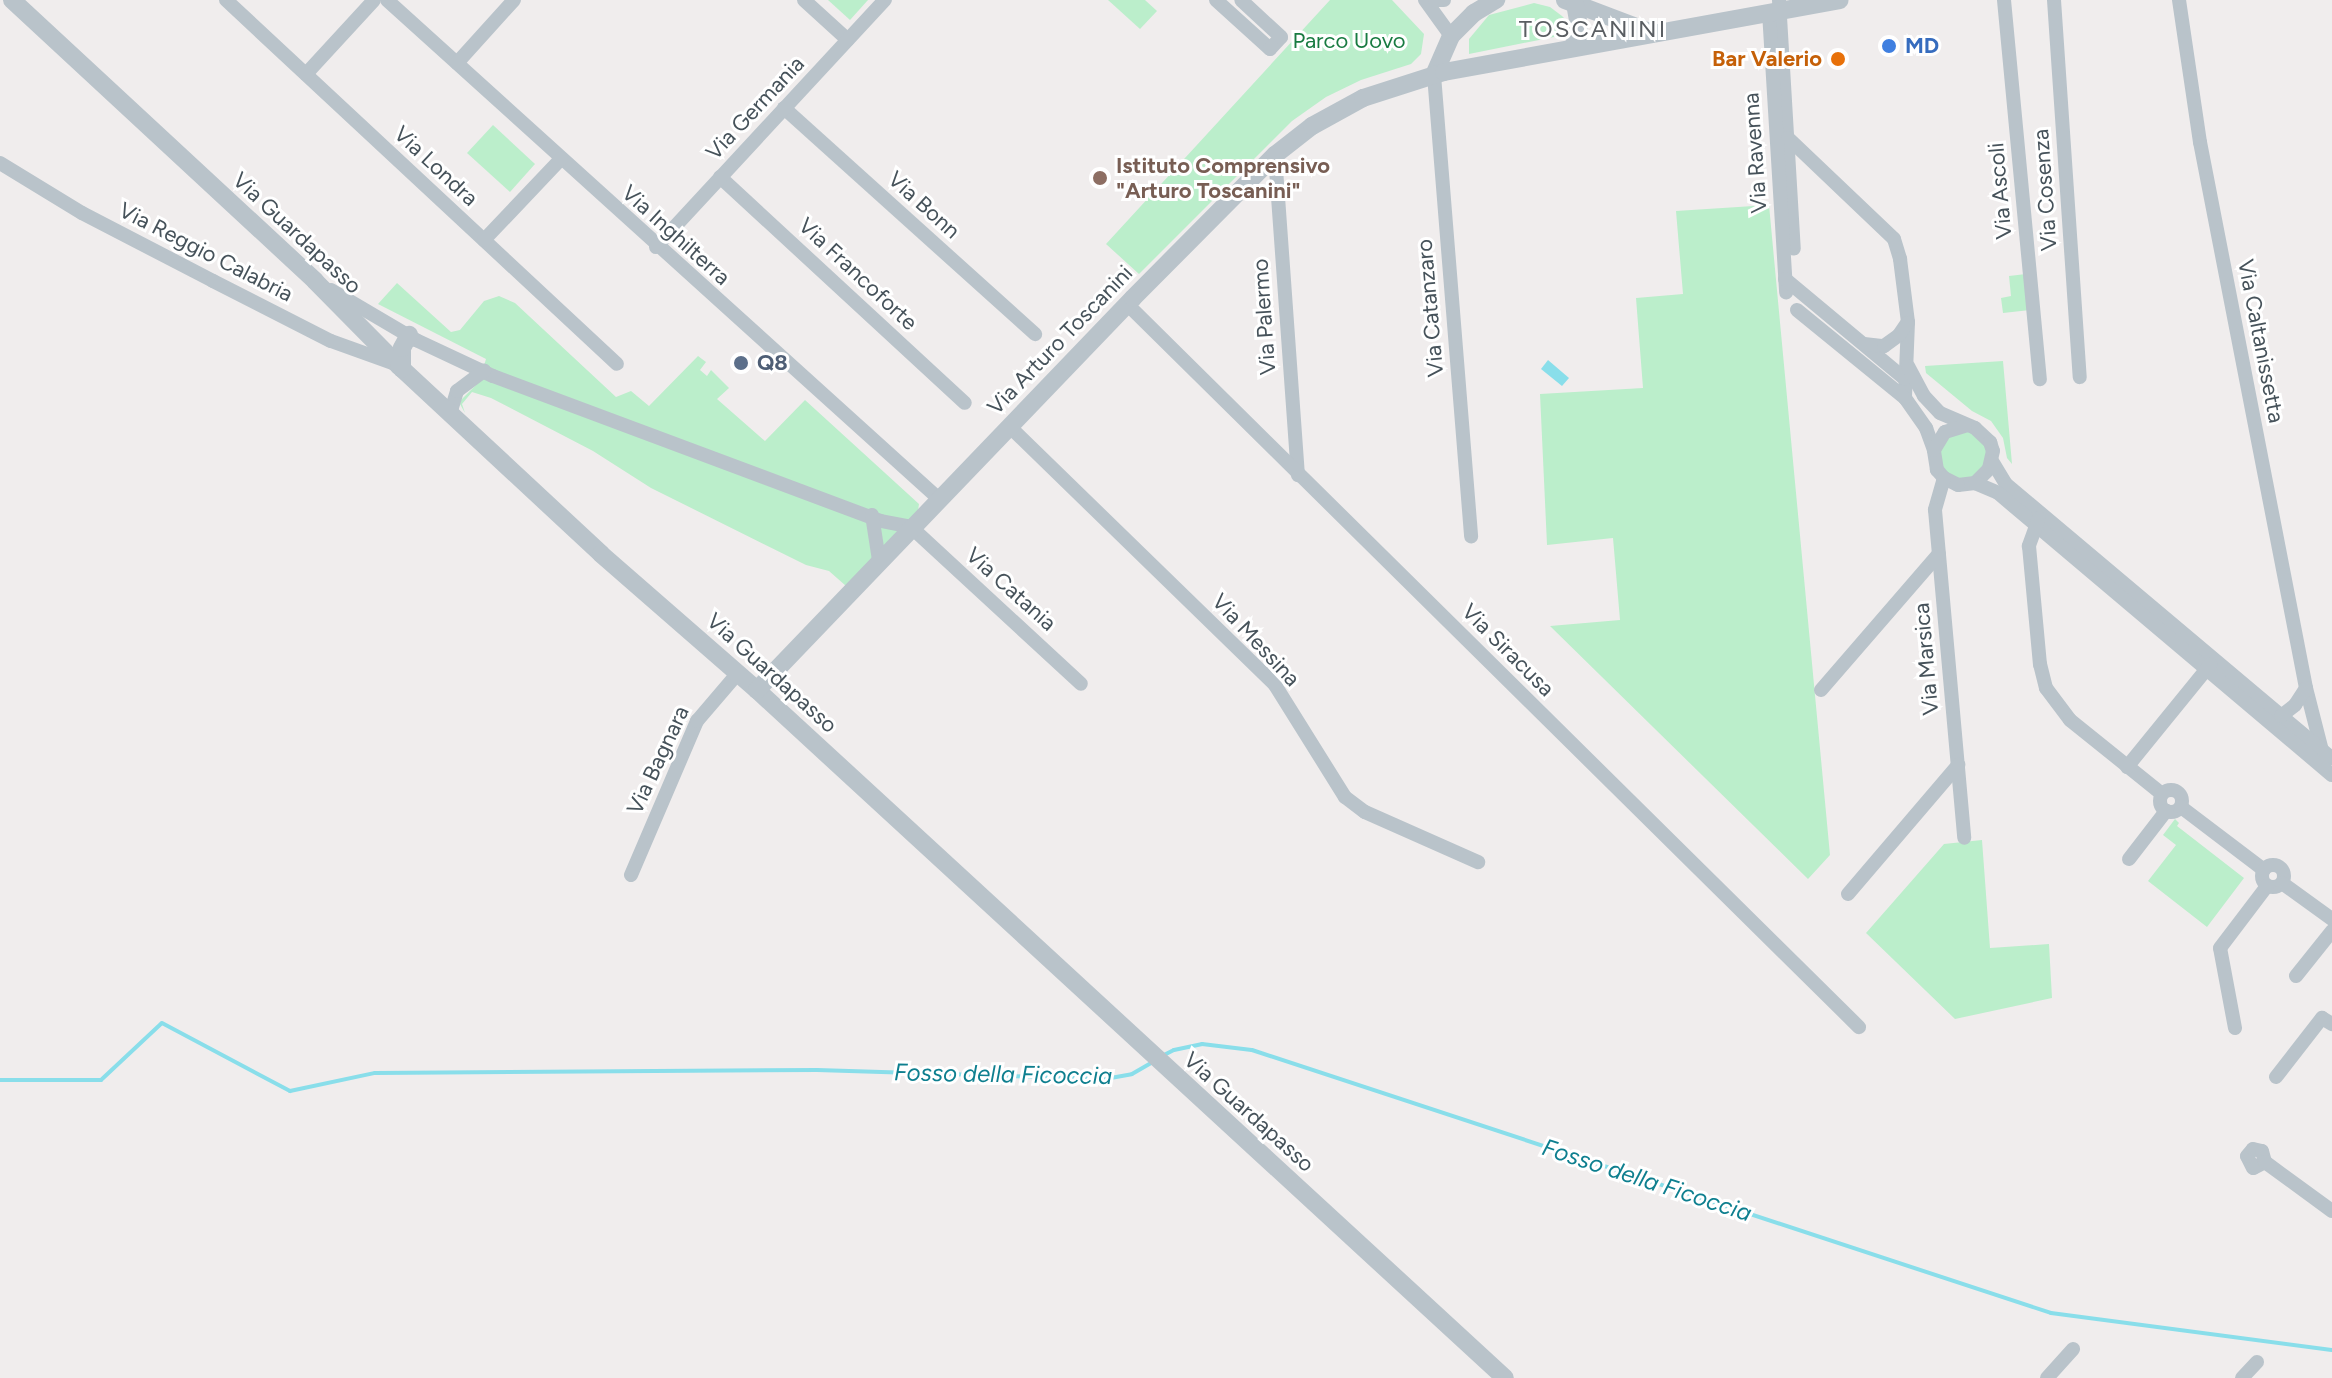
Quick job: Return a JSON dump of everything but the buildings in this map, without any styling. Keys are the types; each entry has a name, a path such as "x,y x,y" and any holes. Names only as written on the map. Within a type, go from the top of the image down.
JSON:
{"street":[{"name":"Via Guardapasso","path":"12,0 315,281 450,414 601,554 757,690 1505,1378"},
{"name":"Via Londra","path":"226,0 617,364"},
{"path":"306,74 374,0"},
{"name":"Via Inghilterra","path":"387,0 656,247 939,499"},
{"path":"457,63 514,0"},
{"path":"804,0 848,40"},
{"name":"Via Germania","path":"656,247 885,0"},
{"path":"1216,0 1270,49 1281,37 1241,0"},
{"path":"1425,0 1451,36 1465,67"},
{"path":"1435,0 1444,0"},
{"path":"1434,75 1451,36 1474,13 1496,0"},
{"name":"Via Arturo Toscanini","path":"757,690 1127,304 1275,155 1305,130 1341,109 1465,67 1776,8 1839,0"},
{"name":"Via Ascoli","path":"2004,0 2040,379"},
{"name":"Via Cosenza","path":"2054,0 2080,377"},
{"name":"Via Caltanissetta","path":"2179,0 2200,142 2306,688 2327,755"},
{"path":"1571,1 1653,33"},
{"path":"1571,1 1579,26 1573,48"},
{"path":"1776,8 1794,249"},
{"name":"Via Ravenna","path":"1776,8 1786,285 1827,314"},
{"name":"Via Catanzaro","path":"1434,75 1471,537"},
{"name":"Via Bonn","path":"784,108 1035,334"},
{"path":"1788,138 1894,239 1900,259 1908,322 1905,398"},
{"name":"Via Palermo","path":"1275,155 1298,475"},
{"path":"484,240 561,159"},
{"name":"Via Reggio Calabria","path":"0,163 82,213 213,281 331,341 401,367"},
{"name":"Via Francoforte","path":"720,177 965,403"},
{"path":"315,281 409,335 484,371 911,527"},
{"name":"Via Siracusa","path":"1127,304 1859,1027"},
{"path":"1797,310 1816,326 1905,398 1926,428 1937,470 1944,478 1958,485 1975,483 1983,478 1992,461 1993,451 1984,434 1940,413 1907,372 1864,344 1827,314 1816,326"},
{"path":"1864,344 1884,346 1899,335 1908,322"},
{"path":"401,367 402,348 409,335"},
{"path":"450,414 457,391 484,371"},
{"name":"Via Messina","path":"1009,426 1275,685 1345,797 1365,812 1478,862"},
{"path":"1934,450 1945,432 1965,426"},
{"name":"Via Caltanissetta","path":"1992,461 2006,484 2038,519 2332,775"},
{"name":"Via Marsica","path":"1944,478 1935,504 1964,838"},
{"name":"Via Caltanissetta","path":"1975,483 1993,490 2038,519"},
{"path":"872,515 879,560"},
{"path":"2038,519 2029,546 2040,664 2046,688 2070,720 2162,794"},
{"name":"Via Catania","path":"911,527 1081,684"},
{"path":"1821,690 1939,554"},
{"path":"2127,767 2209,666"},
{"name":"Via Caltanissetta","path":"2209,666 2281,716 2327,755"},
{"name":"Via Bagnara","path":"631,875 693,728 738,673"},
{"path":"2281,716 2295,705 2306,688"},
{"path":"1848,894 1958,765"},
{"path":"2162,794 2168,790 2178,791 2182,797 2181,807"},
{"path":"2162,794 2161,805 2166,811 2172,812 2181,807"},
{"path":"2181,807 2264,870 2262,881 2275,884 2332,919"},
{"path":"2129,859 2166,811"},
{"path":"2235,1028 2220,948 2275,884"},
{"path":"2296,976 2332,931"},
{"path":"2276,1077 2322,1018 2332,1024"},
{"path":"2265,1162 2332,1211"},
{"path":"2047,1378 2073,1349"},
{"path":"2242,1378 2257,1362"}],"green space":[{"path":"828,0 868,0 850,20"},
{"path":"1108,0 1145,0 1157,11 1140,29"},
{"name":"Parco Uovo","path":"1330,0 1392,0 1424,34 1421,54 1411,64 1361,80 1326,97 1292,121 1139,274 1106,244"},
{"path":"1534,3 1550,7 1562,16 1567,21 1569,34 1469,54 1469,39 1489,15"},
{"path":"493,125 535,164 510,192 467,153"},
{"path":"1769,205 1830,855 1808,879 1550,626 1620,620 1613,538 1547,545 1540,394 1643,388 1636,298 1683,294 1676,211"},
{"path":"2026,274 2030,310 2003,313 2001,298 2011,296 2009,276"},
{"path":"397,283 451,332 460,330 484,301 499,296 515,303 616,397 631,391 649,406 698,356 706,362 700,370 707,376 711,370 729,388 717,399 765,441 805,400 919,504 918,511 846,586 829,571 806,565 651,488 593,451 491,398 472,392 462,404 465,413 460,404 461,400 479,382 486,359 378,304"},
{"path":"2003,361 2012,464 2007,458 2003,438 1991,421 1972,411 1926,373 1925,366"},
{"path":"1963,431 1980,438 1987,455 1980,472 1963,479 1946,472 1939,455 1946,438"},
{"path":"2175,819 2179,823 2177,826 2244,878 2207,927 2148,881 2176,845 2163,835"},
{"path":"1982,840 1990,948 2049,944 2052,998 1955,1019 1866,933 1944,844"}],"water":[{"path":"1548,360 1569,378 1562,386 1541,369"}],"waterway":[{"name":"Fosso della Ficoccia","path":"0,1080 101,1080 162,1023 290,1091 375,1073 817,1070 1105,1079 1132,1074 1153,1062"},
{"name":"Fosso della Ficoccia","path":"1164,1055 1202,1044 1252,1050 2051,1313 2332,1350"}],"place":[{"name":"MD","path":"1889,46"},
{"name":"Bar Valerio","path":"1838,59"},
{"name":"Istituto Comprensivo \"Arturo Toscanini\"","path":"1100,178"},
{"name":"Q8","path":"741,363"}],"district":[{"name":"TOSCANINI","path":"1593,29"}]}
